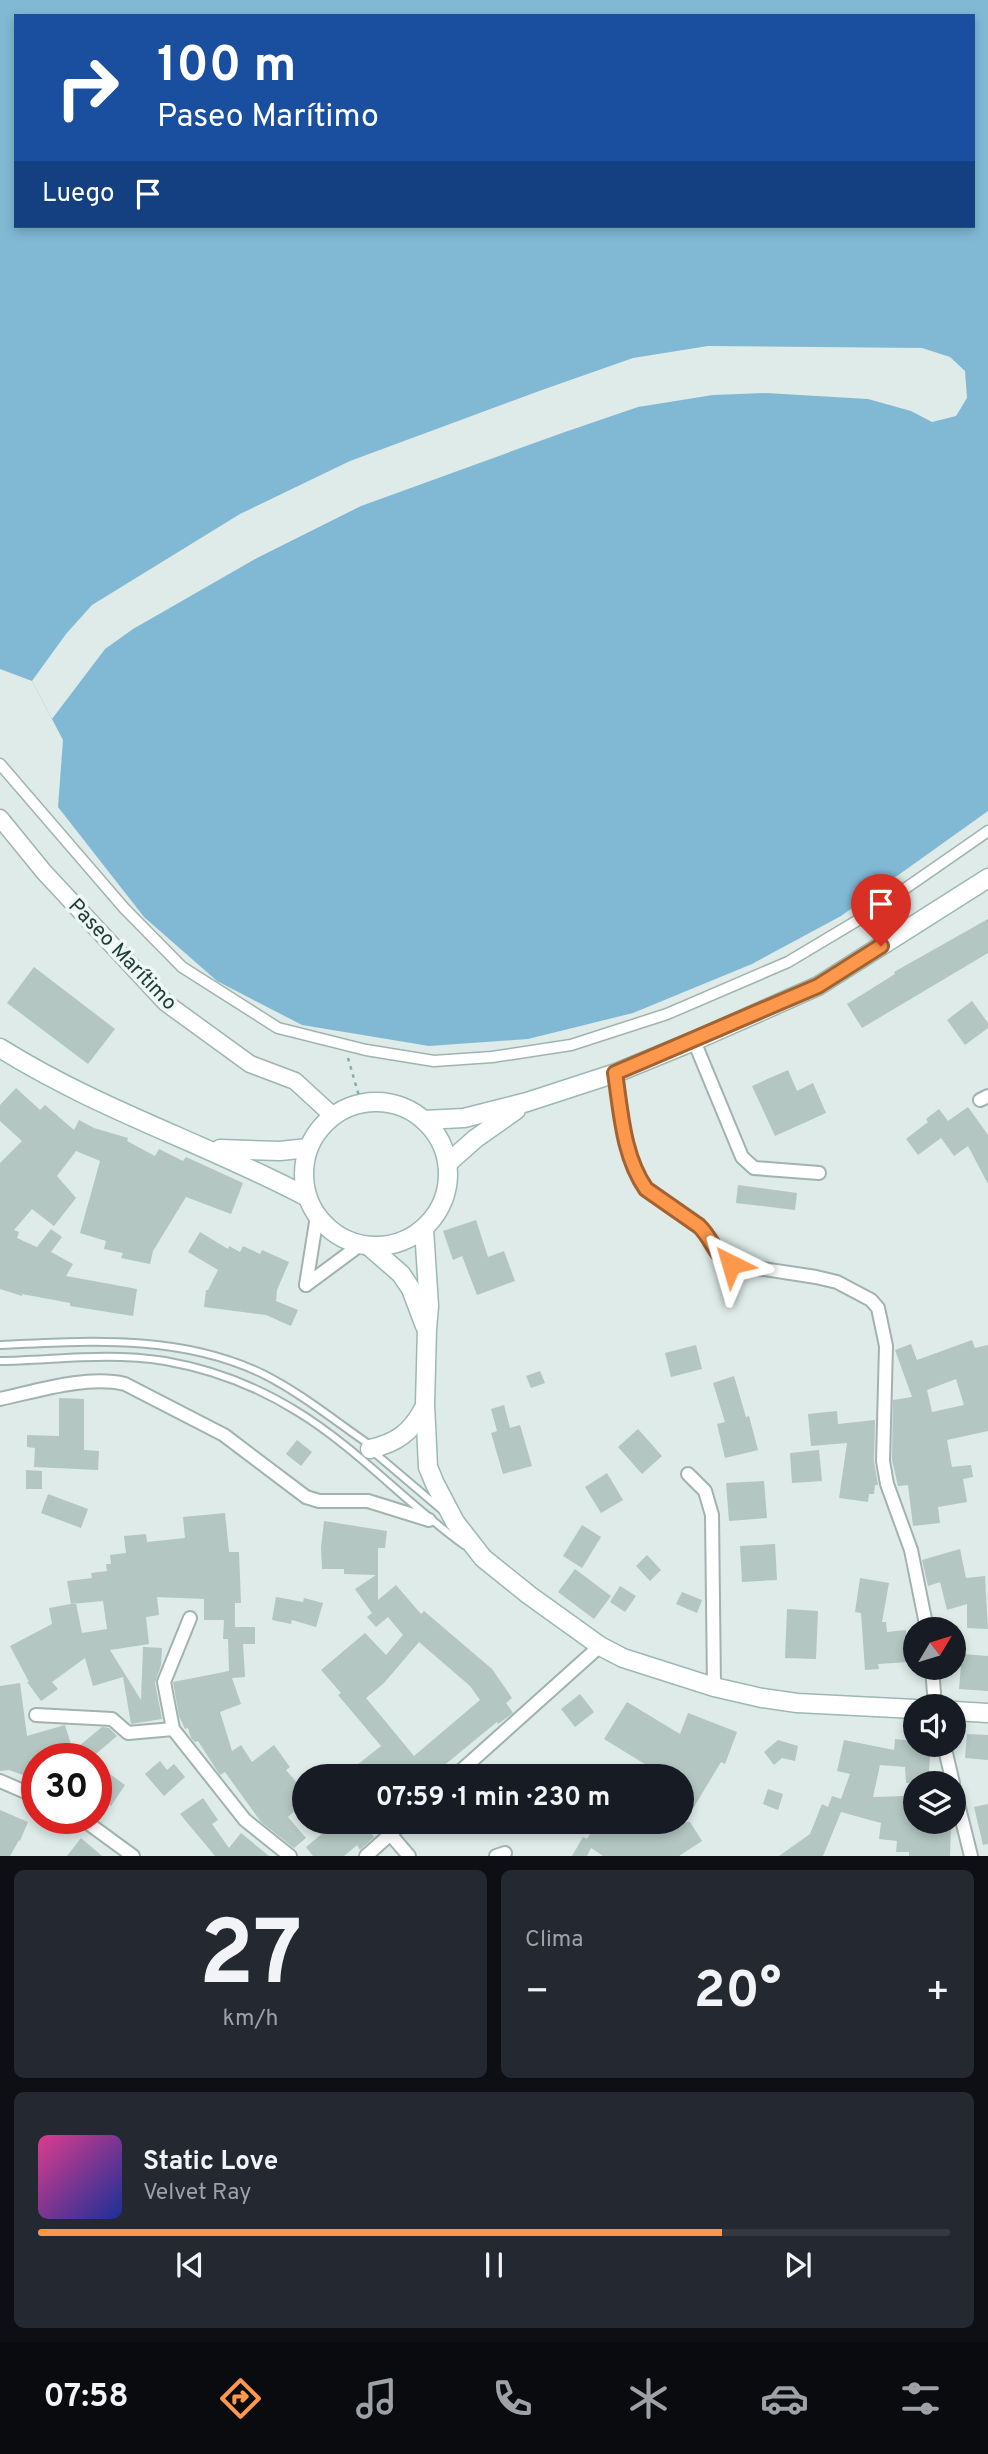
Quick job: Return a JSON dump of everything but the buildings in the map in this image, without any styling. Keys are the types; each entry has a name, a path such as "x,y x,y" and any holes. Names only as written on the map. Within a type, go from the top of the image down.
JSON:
{"main road":[{"path":"424,1120 464,1118 527,1102 615,1073 694,1041 818,986 988,878"},
{"path":"0,1048 34,1069 307,1198"},
{"path":"365,1246 399,1243 424,1229 436,1215 444,1199 448,1181 448,1163 439,1140 424,1120 405,1108 383,1102 361,1103 332,1115 318,1130 308,1148 303,1181 307,1198 317,1216 336,1234 365,1246 401,1274 411,1289 426,1329"},
{"path":"448,1163 474,1139 527,1102"},
{"path":"206,1148 247,1152 308,1148"},
{"path":"424,1229 429,1306 425,1404 428,1466 455,1522 483,1558 600,1646 623,1658 714,1687 797,1703 903,1708"},
{"path":"370,1449 390,1444 410,1431 425,1404"},
{"path":"966,1712 988,1713"}],"street":[{"path":"0,764 124,908 182,967 278,1028 344,1045 434,1060 492,1057 571,1045 667,1014 788,962 870,914 988,831"},
{"name":"Paseo Marítimo","path":"0,818 44,872 166,1003 250,1064 295,1081 332,1115"},
{"path":"694,1041 741,1157 747,1164 754,1168 818,1173"},
{"path":"615,1073 626,1144 640,1180 646,1189 706,1233 722,1260 731,1264 837,1282 871,1300 878,1308 886,1346 883,1461 887,1484 911,1550 925,1617"},
{"path":"317,1216 306,1285 365,1246"},
{"path":"0,1399 66,1384 125,1384 223,1435 306,1497 319,1501 368,1501 429,1520"},
{"path":"688,1474 705,1492 712,1515 714,1687"},
{"path":"190,1618 164,1682 173,1729 245,1820 290,1856"},
{"path":"468,1764 600,1646"},
{"path":"36,1715 112,1719 128,1733 173,1729"},
{"path":"0,1781 21,1790"},
{"path":"102,1834 133,1856"},
{"path":"366,1856 390,1834 409,1856"},
{"path":"965,1834 971,1856"}],"lane":[{"path":"0,1345 144,1342 193,1351 261,1373 289,1388 370,1445 370,1449 455,1522"},
{"path":"0,1361 100,1355 164,1361 219,1375 254,1389 299,1412 359,1458 429,1520 483,1558"}],"path":[{"path":"344,1045 361,1103"}],"water":[{"path":"0,0 988,0 988,811 841,916 752,964 633,1013 528,1039 429,1046 302,1025 217,981 144,917 58,807 63,740 32,681 0,669"}],"pier":[{"path":"708,346 922,348 950,357 965,371 967,398 956,416 932,422 911,411 868,399 766,393 713,395 638,407 562,433 361,506 257,558 133,629 105,649 52,719 32,681 66,634 92,605 240,514 350,461 542,390 633,358"}],"route":[{"path":"731,1264 722,1260 699,1226 646,1189 640,1180 626,1144 615,1073 818,986 881,946"}]}
